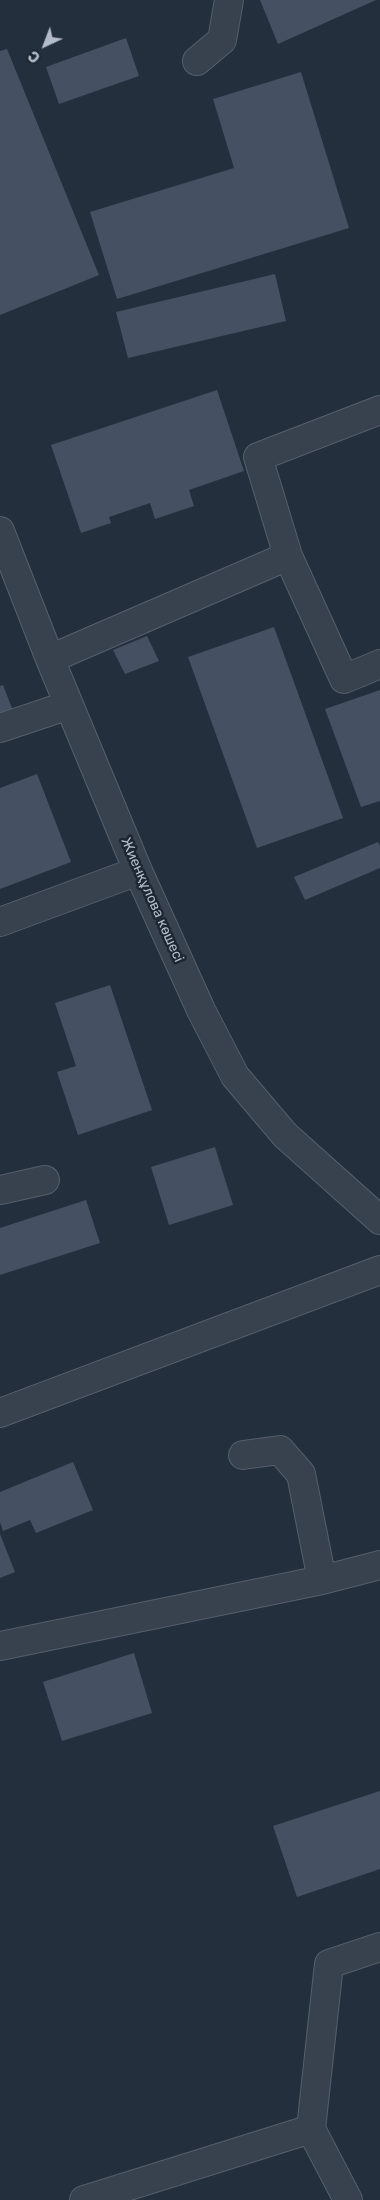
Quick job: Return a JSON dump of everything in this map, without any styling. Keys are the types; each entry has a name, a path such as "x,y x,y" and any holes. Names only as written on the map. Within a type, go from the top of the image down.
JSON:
{"street":[{"path":"198,62 222,40 229,0"},
{"path":"380,410 258,457 288,556 344,680 380,664"},
{"name":"Жиенқұлова көшесі","path":"0,531 50,659 138,871 200,1010 235,1076 285,1135 380,1220"},
{"path":"50,659 288,556"},
{"path":"0,728 69,704"},
{"path":"0,922 138,871"},
{"path":"0,1190 44,1180"},
{"path":"0,1414 380,1270"},
{"path":"243,1455 280,1450 301,1474 322,1580"},
{"path":"0,1646 322,1580 380,1565"},
{"path":"348,2200 311,2129 329,1964 380,1947"},
{"path":"84,2200 311,2129"}],"building":[{"path":"260,0 376,0 278,44"},
{"path":"126,38 139,76 59,104 46,67"},
{"path":"7,49 99,275 0,315 0,51"},
{"path":"301,72 349,228 117,299 90,212 234,168 213,99"},
{"path":"275,274 286,321 128,358 116,312"},
{"path":"217,390 244,471 189,490 194,506 155,519 150,503 109,517 111,523 81,533 51,445"},
{"path":"274,627 343,818 257,848 188,657"},
{"path":"147,636 159,661 125,674 113,650"},
{"path":"3,685 15,716 0,722 0,686"},
{"path":"380,690 380,801 361,807 325,709"},
{"path":"37,774 71,862 0,889 0,788"},
{"path":"378,842 380,846 380,868 305,900 294,877"},
{"path":"110,985 152,1110 78,1135 57,1072 76,1066 55,1003"},
{"path":"215,1147 233,1205 169,1225 151,1167"},
{"path":"86,1200 100,1243 0,1275 0,1228"},
{"path":"73,1462 93,1510 36,1533 30,1520 3,1531 0,1522 0,1492"},
{"path":"0,1534 15,1572 0,1578"},
{"path":"134,1653 152,1713 62,1741 43,1682"},
{"path":"380,1791 380,1869 297,1897 273,1826"}]}
